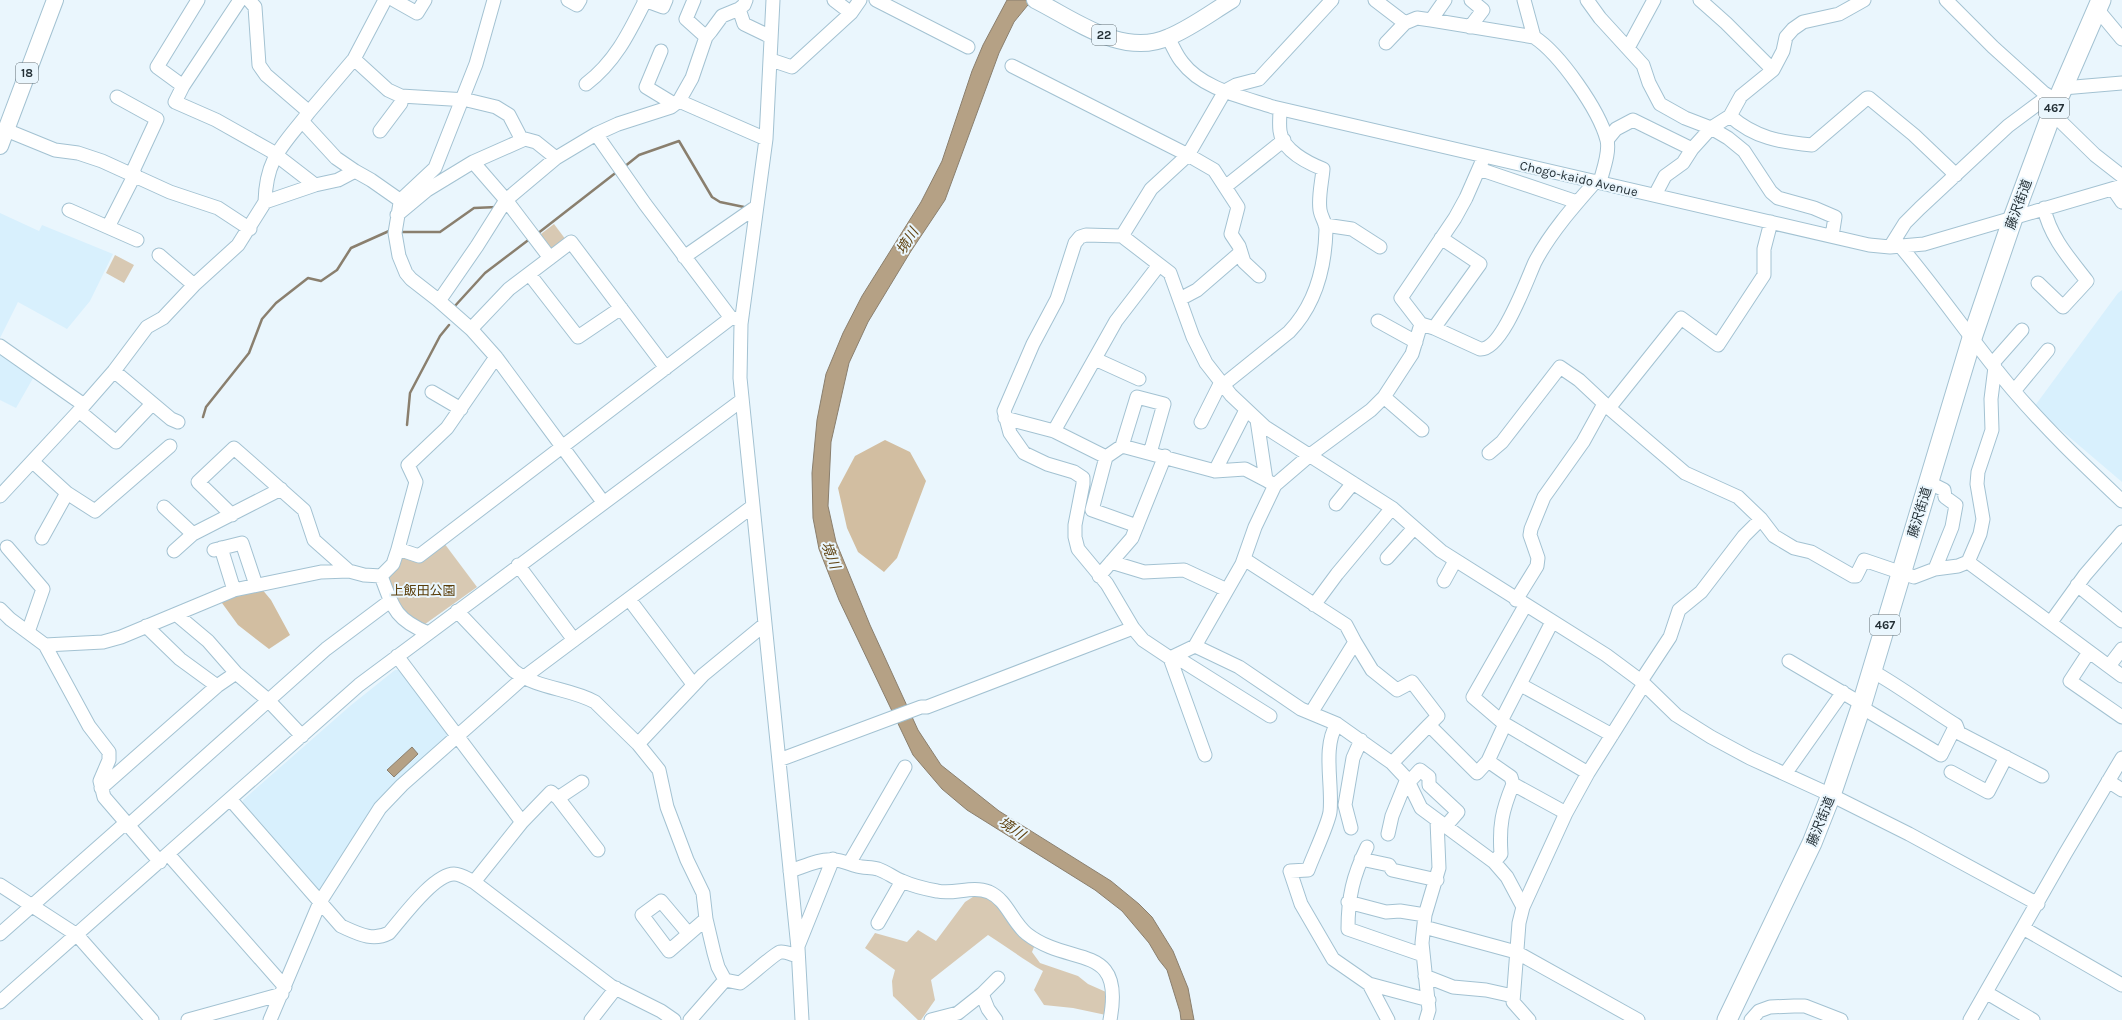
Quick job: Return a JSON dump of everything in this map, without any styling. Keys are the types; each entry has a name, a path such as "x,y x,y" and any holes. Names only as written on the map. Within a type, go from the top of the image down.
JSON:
{"highway":[{"name":"藤沢街道","path":"1727,1020 1812,843 1831,795 1872,671 1972,338 2055,100 2099,4"}],"main road":[{"name":"18","path":"0,146 55,0"},
{"path":"1168,38 1228,1"},
{"name":"22","path":"1046,2 1114,31 1141,38 1168,38"}],"street":[{"path":"183,86 157,67 198,0"},
{"path":"240,0 183,86 175,102 216,120 271,151 275,156 315,185"},
{"path":"249,0 255,7 258,65 306,117 336,158 371,180 401,202"},
{"path":"0,496 82,408 114,371 147,327 163,318 194,285 238,245 250,229 265,202 268,172 275,156 354,59 384,1 417,13 425,0"},
{"path":"494,0 484,43 435,168 401,202 397,215 396,242 402,265 411,279 472,329 496,357 603,502"},
{"path":"568,0 577,5 580,0"},
{"path":"586,84 605,68 622,46 644,0 662,7 666,0"},
{"path":"694,0 686,18 706,38"},
{"path":"772,0 771,60 766,139 756,207 736,319 742,400 798,952 802,1020"},
{"path":"834,0 850,13"},
{"path":"771,60 792,67 850,13 860,0"},
{"path":"876,0 968,47"},
{"path":"1122,236 1151,189 1188,155 1225,91 1236,85 1259,80 1332,0"},
{"path":"1376,0 1405,23"},
{"path":"1431,20 1445,0"},
{"path":"1470,0 1483,10 1470,27"},
{"path":"1524,0 1534,37"},
{"path":"1587,0 1600,18 1643,65 1649,83 1660,104 1685,118 1711,128 1728,138 1744,151 1771,192 1778,198 1814,208 1835,217 1832,236"},
{"path":"1628,48 1654,0"},
{"path":"1700,0 1726,22 1774,70"},
{"path":"1655,195 1665,176 1683,163 1692,149 1711,128 1730,116 1741,96 1774,70 1784,51 1786,37 1793,29 1803,22 1840,14 1864,0"},
{"path":"1946,0 1993,47 2055,100 2095,155 2122,176"},
{"path":"439,301 477,246 506,200 556,158 596,134 618,124 671,107 676,102 692,78 706,38 722,16 743,4 744,24 771,37"},
{"path":"2099,4 2122,40"},
{"path":"1386,43 1405,23 1417,18 1534,37 1545,44 1580,88 1607,140 1608,150 1598,182 1577,202 1535,262 1517,306 1501,332 1488,348 1480,350 1434,328 1421,324 1401,298 1462,205 1481,163 1577,202"},
{"name":"Chogo-kaido Avenue","path":"1168,38 1182,62 1190,71 1225,91 1280,109 1481,163 1598,182 1869,245 1895,247 1924,244 2117,188"},
{"path":"661,51 646,87 676,102 766,139"},
{"path":"354,59 388,90 401,96 462,100 486,104 503,110 512,121 522,140"},
{"path":"1012,66 1188,155 1214,170 1238,207 1231,234 1241,252 1244,262 1259,276"},
{"path":"2122,83 2055,100 2043,100 2008,126 1905,223 1895,247 1932,284 2014,391 2057,438 2122,501"},
{"path":"380,131 400,103 401,96"},
{"path":"108,227 157,119 117,97"},
{"path":"1730,116 1742,127 1763,136 1812,145 1866,98 1869,98 1914,135 1956,175"},
{"path":"1201,422 1222,383 1289,332 1298,323 1312,301 1320,274 1326,229 1320,210 1322,170 1302,160 1290,150 1280,133 1280,109"},
{"path":"1607,140 1616,129 1633,120 1692,149"},
{"path":"6,130 55,150 78,152 133,174 170,192 218,208 250,229"},
{"path":"596,134 684,257 736,319"},
{"path":"397,215 427,190 473,162 522,140 536,142 556,158"},
{"path":"1226,187 1284,140"},
{"path":"473,162 506,200 550,258"},
{"path":"265,202 315,185 338,180 355,171"},
{"path":"2117,188 2122,202"},
{"path":"684,257 756,207"},
{"path":"2038,283 2063,307 2087,281 2059,244 2046,220 2044,208"},
{"path":"69,210 138,240"},
{"path":"1588,773 1503,723 1473,697 1521,603 1537,566 1538,558 1530,535 1544,497 1584,442 1606,406 1682,318 1718,345 1764,275 1764,249 1771,222"},
{"path":"1325,225 1352,229 1380,247"},
{"path":"1270,716 1184,662 1170,658 1143,640 1133,628 1117,600 1099,576 1081,556 1075,538 1083,478 1074,472 1047,464 1024,453 1013,437 1005,418 1007,402 1033,344 1057,299 1075,243 1080,237 1086,235 1122,236 1170,273 1193,337 1206,363 1246,410 1257,420 1392,508 1441,551 1455,561 1606,655 1643,682 1670,710 1687,722 1750,758 1831,795 1909,834 2038,904"},
{"path":"1434,328 1480,264 1441,238"},
{"path":"472,329 509,289 530,275 571,242 666,368"},
{"path":"1180,298 1197,290 1241,252"},
{"path":"159,255 194,285"},
{"path":"1054,431 1116,321 1159,265"},
{"path":"530,275 578,337 621,308"},
{"path":"398,549 419,556 666,368 736,319"},
{"path":"1378,321 1416,342"},
{"path":"1271,482 1371,410 1384,397 1407,364 1416,342 1421,324"},
{"path":"1489,453 1502,442 1560,367 1579,380 1606,406 1685,472 1738,497 1761,519 1774,536 1794,548 1811,552 1853,576 1856,576 1864,560 1914,577 1935,569 1958,566 1968,562 1980,534 1983,519 1978,484 1978,472 1992,430 1991,399 1994,366 2022,330"},
{"path":"0,346 82,408 116,442 152,404"},
{"path":"2014,391 2048,350"},
{"path":"45,645 103,642 121,637 177,615 234,590 307,574 349,572 381,576 393,564 416,482 408,465 438,438 462,410 496,357"},
{"path":"1095,359 1139,379"},
{"path":"114,371 152,404 171,419 178,422"},
{"path":"432,392 462,410"},
{"path":"1137,526 1092,510 1106,457 1122,446 1137,396 1164,404 1150,453"},
{"path":"1384,397 1422,430"},
{"path":"3,996 77,935 359,685 518,565 742,400"},
{"path":"1215,471 1246,410"},
{"path":"1005,418 1054,431 1106,457"},
{"path":"1170,658 1195,646 1244,559 1271,482 1257,420"},
{"path":"33,462 67,493 95,511 170,446"},
{"path":"1122,446 1165,456 1215,471 1245,469 1271,482"},
{"path":"232,515 198,482 234,448 304,510 314,540 349,572"},
{"path":"1099,576 1132,538 1165,456"},
{"path":"1928,482 1944,490 1945,497 1956,505 1952,527 1935,569"},
{"path":"1336,504 1353,483"},
{"path":"174,551 193,534 281,489"},
{"path":"42,538 67,493"},
{"path":"270,1020 320,902 380,808 402,785 523,678 753,506"},
{"path":"164,507 193,534"},
{"path":"1314,605 1337,574 1392,508"},
{"path":"1529,1020 1513,1002 1519,923 1523,907 1566,813 1588,773 1612,736 1670,637 1679,610 1701,592 1744,536 1761,519"},
{"path":"1387,558 1414,528"},
{"path":"2050,622 2077,585 2122,532"},
{"path":"234,590 218,549 242,543 256,585"},
{"path":"7,547 43,589 28,632"},
{"path":"1244,559 1346,624 1372,670 1397,690 1412,682 1438,716 1392,763"},
{"path":"1444,581 1455,561"},
{"path":"1111,562 1144,572 1184,570 1227,590"},
{"path":"1968,562 2122,676"},
{"path":"518,565 574,640"},
{"path":"381,576 390,601 404,621 428,633"},
{"path":"2077,585 2122,621"},
{"path":"629,599 693,684"},
{"path":"0,934 126,824 132,822 326,649 390,601"},
{"path":"0,609 10,619 45,645 90,726 109,752 109,760 101,776 101,788 104,797 126,824 164,858 284,990"},
{"path":"457,611 514,671 523,678 547,687 585,696 595,702 638,744 653,761 662,777 667,807 687,860 703,893 706,919 718,967 725,980"},
{"path":"177,615 208,641 236,673 268,700 302,736"},
{"path":"1428,725 1477,773 1488,761 1503,723 1552,622"},
{"path":"638,744 693,684 765,624"},
{"path":"146,626 180,658 217,686"},
{"path":"779,760 921,707 927,707 1133,628"},
{"path":"1311,713 1355,642"},
{"path":"1195,646 1239,667 1301,709 1337,724 1392,763 1408,780 1421,808 1494,862 1506,877 1523,907"},
{"path":"2109,666 2122,649"},
{"path":"2089,652 2070,681 2122,717"},
{"path":"398,656 522,822"},
{"path":"1170,658 1205,755"},
{"path":"1789,661 1843,692 1861,705 1941,755 1956,726"},
{"path":"1872,671 1893,683 1956,726 1959,733 2042,776"},
{"path":"101,788 217,686 236,673"},
{"path":"1521,686 1612,736"},
{"path":"1785,774 1843,692"},
{"path":"1337,724 1331,733 1328,754 1330,769 1330,812 1308,870 1290,871 1301,904 1332,959 1369,984 1429,1000"},
{"path":"1351,828 1346,804 1353,758 1361,740"},
{"path":"1951,772 1988,792 2006,757"},
{"path":"1970,1020 2122,758"},
{"path":"1488,761 1512,777 1513,784 1503,809 1500,833 1500,854 1494,862"},
{"path":"850,862 905,767"},
{"path":"1388,834 1392,816 1408,780 1420,770 1429,777 1429,785 1458,812 1441,824"},
{"path":"2108,781 2122,790"},
{"path":"558,798 582,782"},
{"path":"1513,784 1566,813"},
{"path":"474,882 522,822 551,792 558,798 598,850"},
{"path":"230,799 341,926 365,936 380,938 389,933 433,883 444,876 454,874 474,882 616,988 661,1011 674,1020"},
{"path":"1426,1020 1429,1010 1429,1000 1422,943 1425,921 1439,868 1441,824"},
{"path":"1423,954 1348,929 1348,902 1353,879 1364,853 1389,865 1392,870 1437,880"},
{"path":"790,871 833,859 850,862 861,867 878,869 902,881 939,892 973,889 988,892 1002,902 1018,926 1036,940 1046,946 1092,960 1100,965 1111,977 1113,995 1110,1020"},
{"path":"798,952 833,859"},
{"path":"878,923 902,881"},
{"path":"0,885 77,935 152,1020"},
{"path":"1348,902 1386,912 1400,912 1516,952 1638,1020"},
{"path":"688,933 706,919"},
{"path":"2023,928 2122,984"},
{"path":"725,980 740,983 760,969 773,955 781,952 798,952"},
{"path":"1425,976 1453,987 1486,990 1513,996"},
{"path":"931,1020 958,1013 982,994 998,978"},
{"path":"691,1020 725,980"},
{"path":"1369,984 1388,1020"},
{"path":"591,1020 616,988"},
{"path":"188,1020 284,990"},
{"path":"1987,993 2033,1020"},
{"path":"982,994 988,1009 996,1020"},
{"path":"1751,1020 1759,1011 1770,1007 1805,1006 1841,1020"}],"shaded area":[{"path":"0,213 39,231 42,225 113,254 90,301 67,329 18,302 0,338"},
{"path":"2122,290 2122,482 2034,407 2118,293"},
{"path":"0,349 36,373 16,408 0,400"},
{"path":"885,440 910,452 926,481 897,558 884,572 858,552 847,528 838,488 855,456"},
{"path":"261,588 271,600 290,635 269,649 238,625 222,603 226,596"},
{"path":"395,670 401,670 449,735 399,780 322,890 318,890 243,803 243,800 350,706"}],"green space":[{"path":"554,224 566,240 549,252 537,237"},
{"path":"115,255 134,265 124,283 106,273"},
{"name":"上飯田公園","path":"444,543 477,587 421,627 408,619 386,578 399,565 403,555"},
{"path":"976,895 989,897 1034,947 1032,952 1040,963 1078,976 1088,984 1106,992 1106,1015 1073,1008 1044,1005 1034,990 1043,971 988,935 931,980 935,1000 921,1020 918,1020 893,996 892,981 895,970 865,948 875,933 907,942 918,930 936,941 965,902"}],"water":[{"name":"境川","path":"1007,0 1032,0 1014,22 999,53 945,200 911,251 868,322 849,363 831,442 828,506 836,542 870,625 918,730 941,765 999,811 1111,881 1152,917 1173,951 1188,988 1194,1020 1181,1020 1167,970 1149,943 1122,911 1095,890 967,810 942,789 913,755 839,600 819,549 813,518 812,473 817,420 826,374 843,333 862,296 921,202 942,161 972,71 983,45"},
{"path":"412,747 418,754 394,777 387,770"}],"waterway":[{"path":"624,167 639,155 679,141 712,197 720,202 744,207"},
{"path":"537,234 618,171"},
{"path":"401,232 440,232 474,208 497,207"},
{"path":"203,417 206,407 249,353 262,319 276,303 308,278 321,281 337,270 351,248 389,231"},
{"path":"454,307 485,273 531,238"},
{"path":"407,425 410,393 440,336 449,325"}]}
